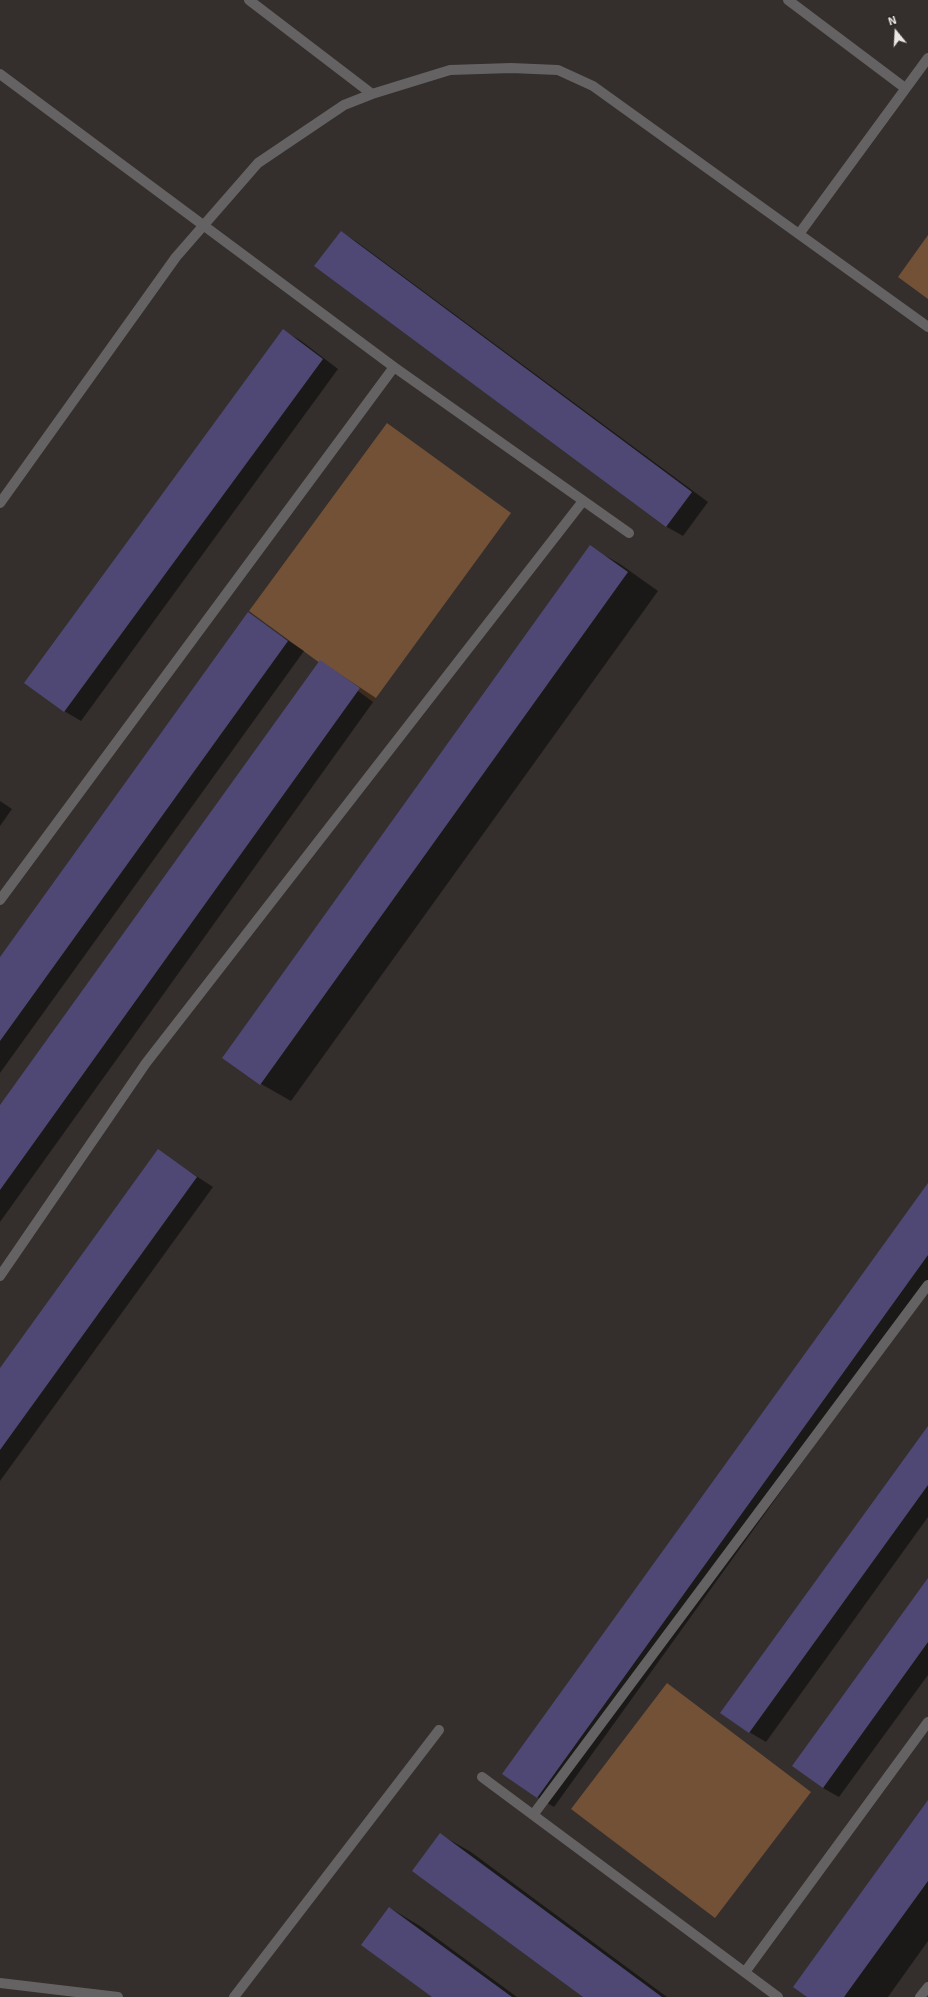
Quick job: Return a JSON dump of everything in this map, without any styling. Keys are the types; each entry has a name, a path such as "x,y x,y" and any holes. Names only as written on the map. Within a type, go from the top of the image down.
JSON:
{"street":[{"path":"249,0 372,94"},
{"path":"788,0 905,88"},
{"path":"799,234 928,58"},
{"path":"0,503 176,257 258,163 344,105 372,94 450,70 511,68 558,70 593,86 928,327"},
{"path":"0,74 394,367 629,533"},
{"path":"0,900 394,367"},
{"path":"0,1276 146,1063 583,501"},
{"path":"533,1815 928,1285"},
{"path":"745,1972 928,1722"},
{"path":"234,1997 439,1730"},
{"path":"482,1777 778,1997"},
{"path":"0,1983 118,1997"},
{"path":"920,1997 928,1986"}],"shaded area":[{"path":"928,235 928,299 898,277"},
{"path":"387,423 511,513 373,702 249,611"},
{"path":"667,1683 811,1792 715,1918 571,1809"}],"building":[{"path":"341,231 692,492 666,527 314,266"},
{"path":"283,329 323,359 64,712 24,683"},
{"path":"590,545 628,572 260,1085 222,1058"},
{"path":"248,612 288,641 0,1041 0,957"},
{"path":"320,660 360,688 0,1190 0,1105"},
{"path":"158,1149 197,1177 0,1450 0,1368"},
{"path":"928,1183 928,1255 537,1798 502,1774"},
{"path":"928,1426 928,1485 749,1733 720,1713"},
{"path":"928,1578 928,1642 823,1788 792,1766"},
{"path":"928,1800 928,1881 844,1997 807,1997 793,1987"},
{"path":"440,1833 662,1997 583,1997 412,1871"},
{"path":"389,1907 512,1997 432,1997 361,1945"}]}
